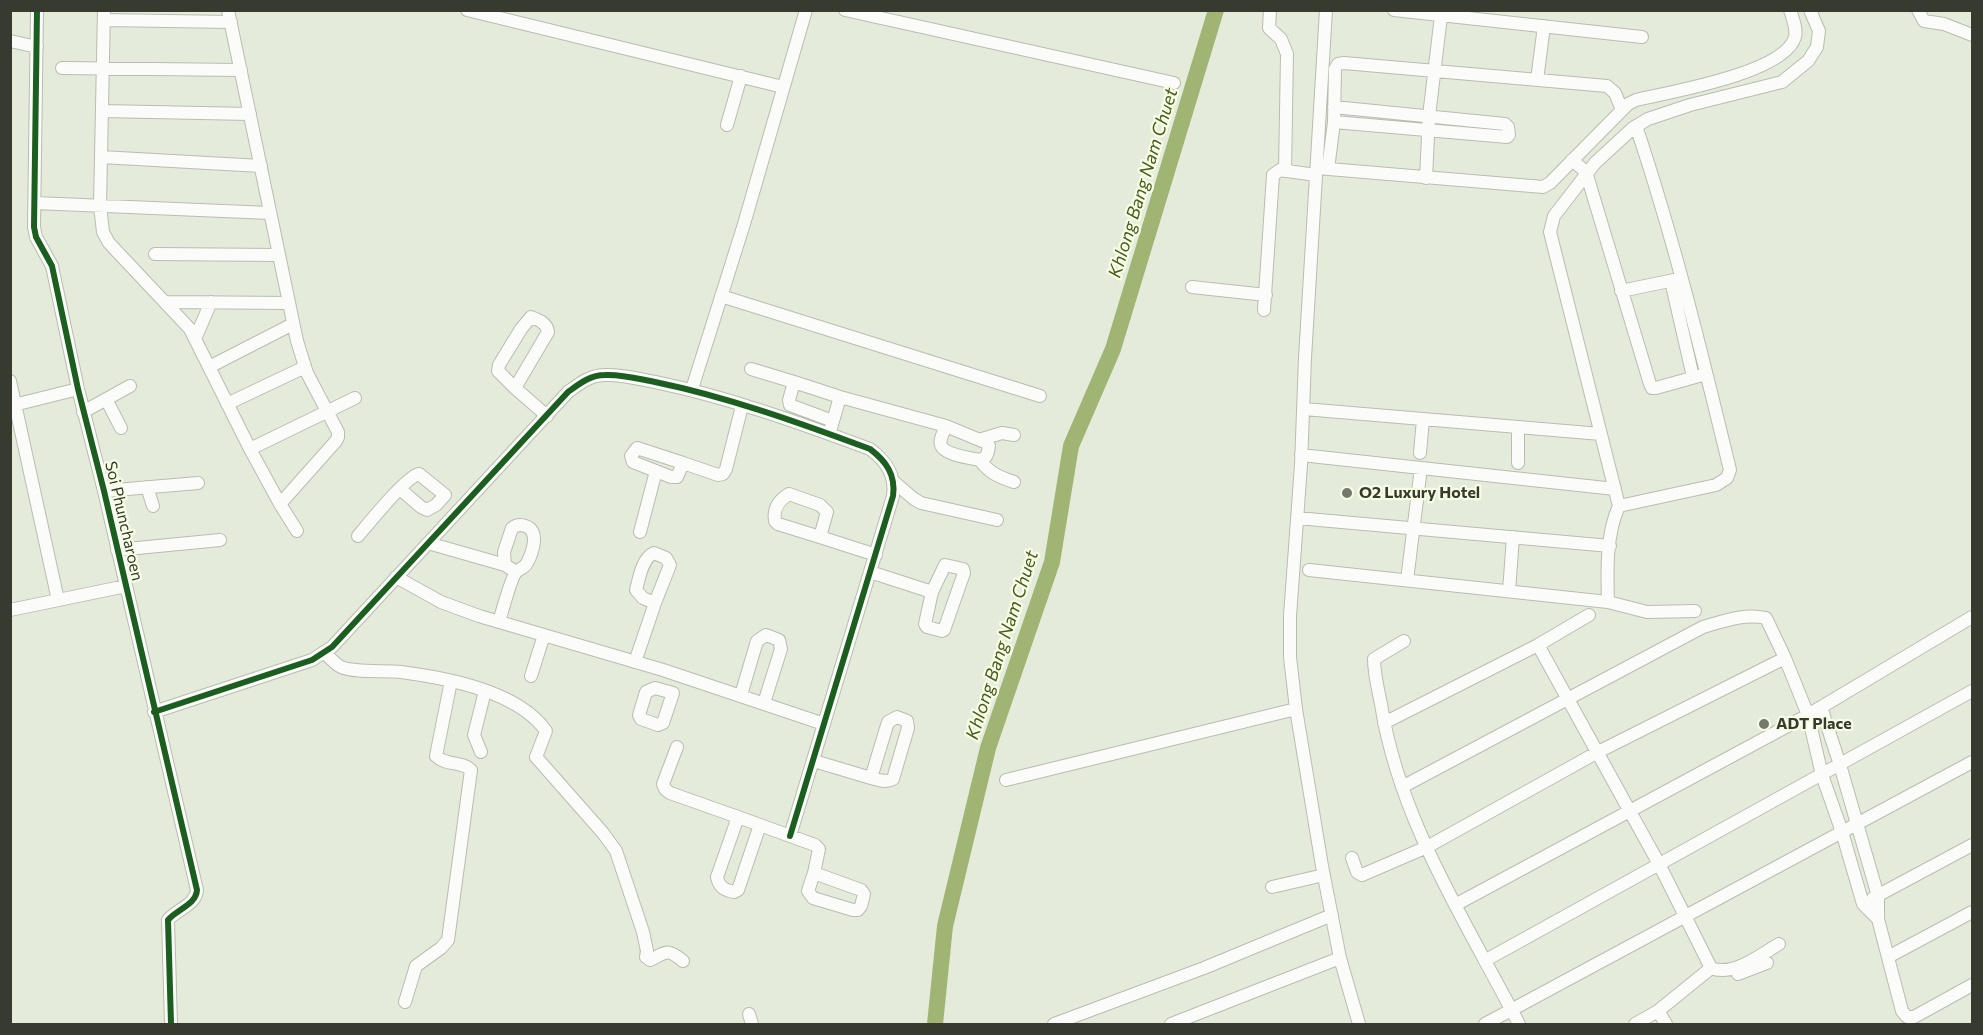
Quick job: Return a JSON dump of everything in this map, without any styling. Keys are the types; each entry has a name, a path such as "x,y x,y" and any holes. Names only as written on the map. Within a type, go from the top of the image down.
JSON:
{"street":[{"name":"Soi Phuncharoen","path":"37,10 34,227 36,237 52,266 83,412 104,491 196,890 193,901 168,920 171,1024"},
{"path":"467,10 783,87"},
{"path":"692,390 806,10"},
{"path":"845,10 1174,83"},
{"path":"1270,10 1269,28 1281,39 1287,54 1285,171"},
{"path":"1326,10 1321,170 1305,358 1304,409 1290,616 1290,657 1296,709 1324,875 1356,1024"},
{"path":"1394,10 1642,37"},
{"path":"1264,310 1275,172 1321,170 1543,187 1550,183 1622,110 1636,100 1747,72 1782,55 1795,38 1790,10"},
{"path":"1608,602 1607,575 1612,519 1619,506 1550,232 1554,216 1586,172 1636,126 1648,119 1690,105 1782,82 1808,61 1814,51 1819,31 1810,10"},
{"path":"1918,10 1924,21 1931,24 1944,24 1972,35"},
{"path":"280,504 338,437 338,432 305,367 293,324 230,16 104,15 100,206 103,232 109,243 184,321 250,449 280,504 297,531"},
{"path":"1426,178 1428,123 1441,16"},
{"path":"1537,80 1544,26"},
{"path":"10,41 37,47"},
{"path":"1321,170 1334,122 1335,69 1338,64 1607,86 1615,93 1622,110"},
{"path":"62,68 241,70"},
{"path":"1747,72 1755,90"},
{"path":"727,125 741,76"},
{"path":"1334,107 1428,123 1507,137 1509,135 1505,124 1428,123 1334,122"},
{"path":"102,111 250,114"},
{"path":"1636,126 1659,195 1677,279 1693,377"},
{"path":"101,157 261,166"},
{"path":"1572,160 1586,172 1652,388 1706,374"},
{"path":"35,203 270,213"},
{"path":"155,254 279,255"},
{"path":"1621,291 1677,279"},
{"path":"1619,506 1716,485 1727,478 1730,470 1706,374 1677,279"},
{"path":"1192,287 1266,295"},
{"path":"721,296 1040,396"},
{"path":"165,302 289,303"},
{"path":"195,339 211,303"},
{"path":"515,388 548,332 544,323 531,317 526,321 499,365 498,371 515,388 547,416"},
{"path":"209,367 293,324"},
{"path":"227,404 305,367"},
{"path":"751,369 840,397 946,426 981,439 989,446 985,459 954,455 945,451 940,441 946,426"},
{"path":"154,712 312,660 332,647 568,392 594,376 631,378 692,390 829,434 870,449 888,466 893,481 893,496 790,836"},
{"path":"10,381 13,405 58,600"},
{"path":"794,382 789,400 790,405 833,421"},
{"path":"83,412 130,386"},
{"path":"13,405 78,389"},
{"path":"829,434 840,397"},
{"path":"250,449 355,398"},
{"path":"106,399 121,428"},
{"path":"683,463 677,477 674,478 633,462 631,456 634,450 639,448 683,463 718,475 723,474 742,406"},
{"path":"1304,409 1601,434"},
{"path":"1420,453 1423,419"},
{"path":"1518,427 1518,463"},
{"path":"981,439 1002,433 1014,435"},
{"path":"1301,455 1614,489"},
{"path":"980,460 987,470 1014,482"},
{"path":"1407,580 1420,468"},
{"path":"640,532 656,471"},
{"path":"358,536 414,475 419,474 460,508"},
{"path":"893,481 914,500 921,503 997,520"},
{"path":"104,491 198,483"},
{"path":"147,487 153,506"},
{"path":"400,489 427,510 436,505 445,495"},
{"path":"820,537 827,512 824,508 789,494 780,499 775,508 775,521 778,524 876,555"},
{"path":"1297,518 1610,546"},
{"path":"1509,591 1513,537"},
{"path":"117,550 220,540"},
{"path":"428,543 511,569 499,622"},
{"path":"945,565 963,569 964,573 942,631 927,627 925,624 932,592 945,565"},
{"path":"1309,570 1608,602 1647,612 1695,611"},
{"path":"870,572 932,592"},
{"path":"396,578 441,602 499,622 681,676 824,724"},
{"path":"10,610 126,586"},
{"path":"635,662 656,603"},
{"path":"1384,723 1538,645 1589,615"},
{"path":"1402,786 1703,627 1754,615 1766,618 1808,715 1822,775 1863,904 1878,919"},
{"path":"1455,905 1808,715 1972,617"},
{"path":"531,676 544,635"},
{"path":"741,695 757,641 766,635 779,640 781,649 764,703"},
{"path":"1404,641 1374,659 1384,723 1402,786 1427,847 1455,905 1519,1024"},
{"path":"1538,645 1630,810 1714,970 1728,976 1767,963"},
{"path":"324,652 341,667 399,672 451,681 499,696 525,709 546,731 536,757 616,851 643,932 646,957 650,960 667,951 672,952 683,961"},
{"path":"1352,858 1357,872 1362,875 1427,847 1598,752 1785,658"},
{"path":"673,693 681,676"},
{"path":"405,1002 416,966 448,940 462,844 471,770 467,766 442,761 436,756 451,681"},
{"path":"1486,960 1972,691"},
{"path":"481,752 474,735 485,692"},
{"path":"1821,707 1878,896 1878,919 1902,1011 1907,1017 1914,1017 1972,985"},
{"path":"1005,780 1296,709"},
{"path":"814,761 871,778 889,782 893,779 909,724 903,718 893,718 888,722 871,778"},
{"path":"677,747 663,784 665,789 670,793 814,845 819,849 814,873"},
{"path":"1485,1024 1972,762"},
{"path":"738,817 717,877 719,885 728,891 738,890 760,825"},
{"path":"1863,904 1972,845"},
{"path":"1272,887 1324,875"},
{"path":"1888,957 1972,912"},
{"path":"1054,1024 1204,968 1332,915"},
{"path":"1635,1024 1658,1011 1714,970 1734,968 1779,944"},
{"path":"1171,1024 1340,958"},
{"path":"1658,1011 1666,1024"}],"waterway":[{"name":"Khlong Bang Nam Chuet","path":"935,1024 945,926 988,748 1052,562 1071,446 1113,349 1216,10"}],"cycle path":[{"path":"37,10 34,227 36,237 52,266 78,389 197,890 190,903 168,920 171,1024"},
{"path":"154,712 312,660 332,647 568,392 585,380 600,375 636,378 682,388 790,420 870,449 889,469 893,481 893,496 790,836"}],"place":[{"name":"O2 Luxury Hotel","path":"1347,493"},
{"name":"ADT Place","path":"1764,724"}]}
